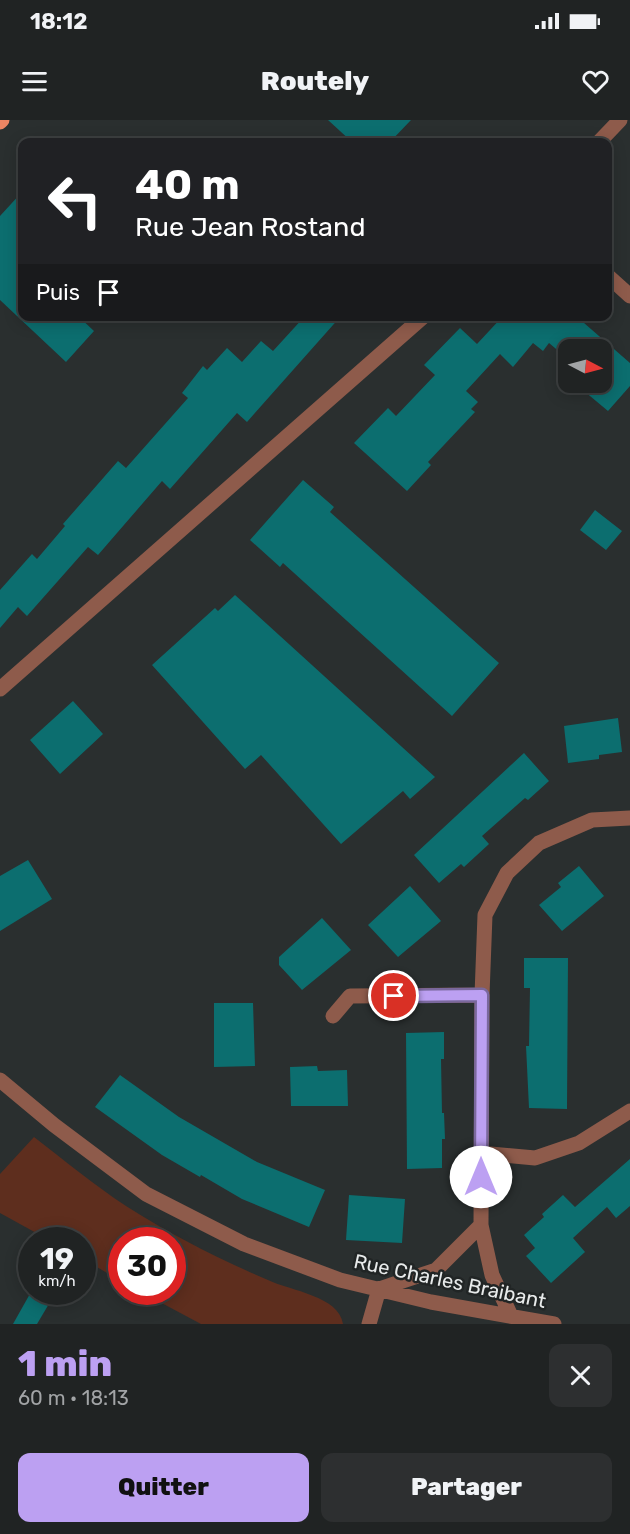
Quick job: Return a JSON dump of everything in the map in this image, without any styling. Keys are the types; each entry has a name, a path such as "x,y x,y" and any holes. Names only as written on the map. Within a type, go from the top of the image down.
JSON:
{"street":[{"path":"602,138 620,120"},
{"path":"612,280 630,296"},
{"path":"0,689 418,321"},
{"path":"511,1316 492,1275 481,1225 482,995 485,915 507,873 539,843 592,819 630,818"},
{"path":"333,1016 350,996 482,995"},
{"name":"Rue Charles Braibant","path":"0,1080 54,1125 146,1194 244,1244 340,1280 430,1302 554,1324"},
{"path":"480,1153 535,1158 579,1143 630,1111"},
{"path":"369,1324 379,1289 436,1270 481,1225"}],"shaded area":[{"path":"34,1137 102,1190 160,1227 108,1227 108,1273 96,1267 96,1227 25,1227 0,1213 0,1174"},
{"path":"186,1241 231,1264 324,1301 340,1315 343,1324 201,1324 165,1305 186,1305"}],"building":[{"path":"328,120 411,120 394,138 348,138"},
{"path":"18,196 18,317 0,300 0,216"},
{"path":"22,321 83,321 94,331 66,362"},
{"path":"300,321 337,321 247,422 237,413 170,489 162,481 98,555 88,547 27,616 18,607 0,628 0,590 32,554 37,559 65,526 63,524 118,461 126,468 188,398 182,393 203,366 207,370 227,348 242,362 261,341 273,351"},
{"path":"498,321 582,321 602,339 558,339 558,351 549,343 543,351 533,343 513,367 500,354 466,391 478,402 471,409 475,412 428,462 431,465 407,491 354,443 388,408 396,416 435,375 424,365 460,328 477,344"},
{"path":"612,347 630,363 630,386 608,411 586,393 612,393"},
{"path":"303,480 334,507 330,512 499,663 452,716 283,563 280,567 250,540"},
{"path":"595,510 622,531 606,550 580,530"},
{"path":"235,595 435,777 410,799 403,791 341,844 261,755 245,769 152,665 215,608 218,611"},
{"path":"73,701 103,734 60,774 30,740"},
{"path":"618,718 622,752 599,755 599,759 568,763 564,726"},
{"path":"524,753 549,781 528,800 525,798 482,836 489,844 464,867 461,864 439,883 414,855"},
{"path":"28,860 52,899 0,931 0,876"},
{"path":"579,866 604,896 562,931 539,905 561,887 558,883"},
{"path":"410,886 441,921 398,957 368,925"},
{"path":"322,918 351,950 302,990 279,965 279,957"},
{"path":"524,958 568,958 567,1109 529,1108 526,1046 529,1046 530,988 524,988"},
{"path":"214,1003 253,1003 255,1066 214,1067"},
{"path":"444,1032 444,1059 441,1059 445,1139 442,1139 442,1168 407,1169 406,1033"},
{"path":"317,1066 318,1071 347,1070 348,1106 291,1106 290,1067"},
{"path":"120,1075 179,1117 257,1162 325,1190 309,1227 242,1199 201,1175 200,1177 162,1155 95,1107"},
{"path":"630,1159 630,1206 616,1218 607,1207 573,1238 585,1252 551,1283 526,1256 535,1248 524,1235 563,1195 575,1207"},
{"path":"349,1195 405,1199 402,1243 346,1240"},
{"path":"24,1305 48,1305 37,1324 13,1324"}],"route":[{"path":"394,996 482,995 481,1177"}]}
